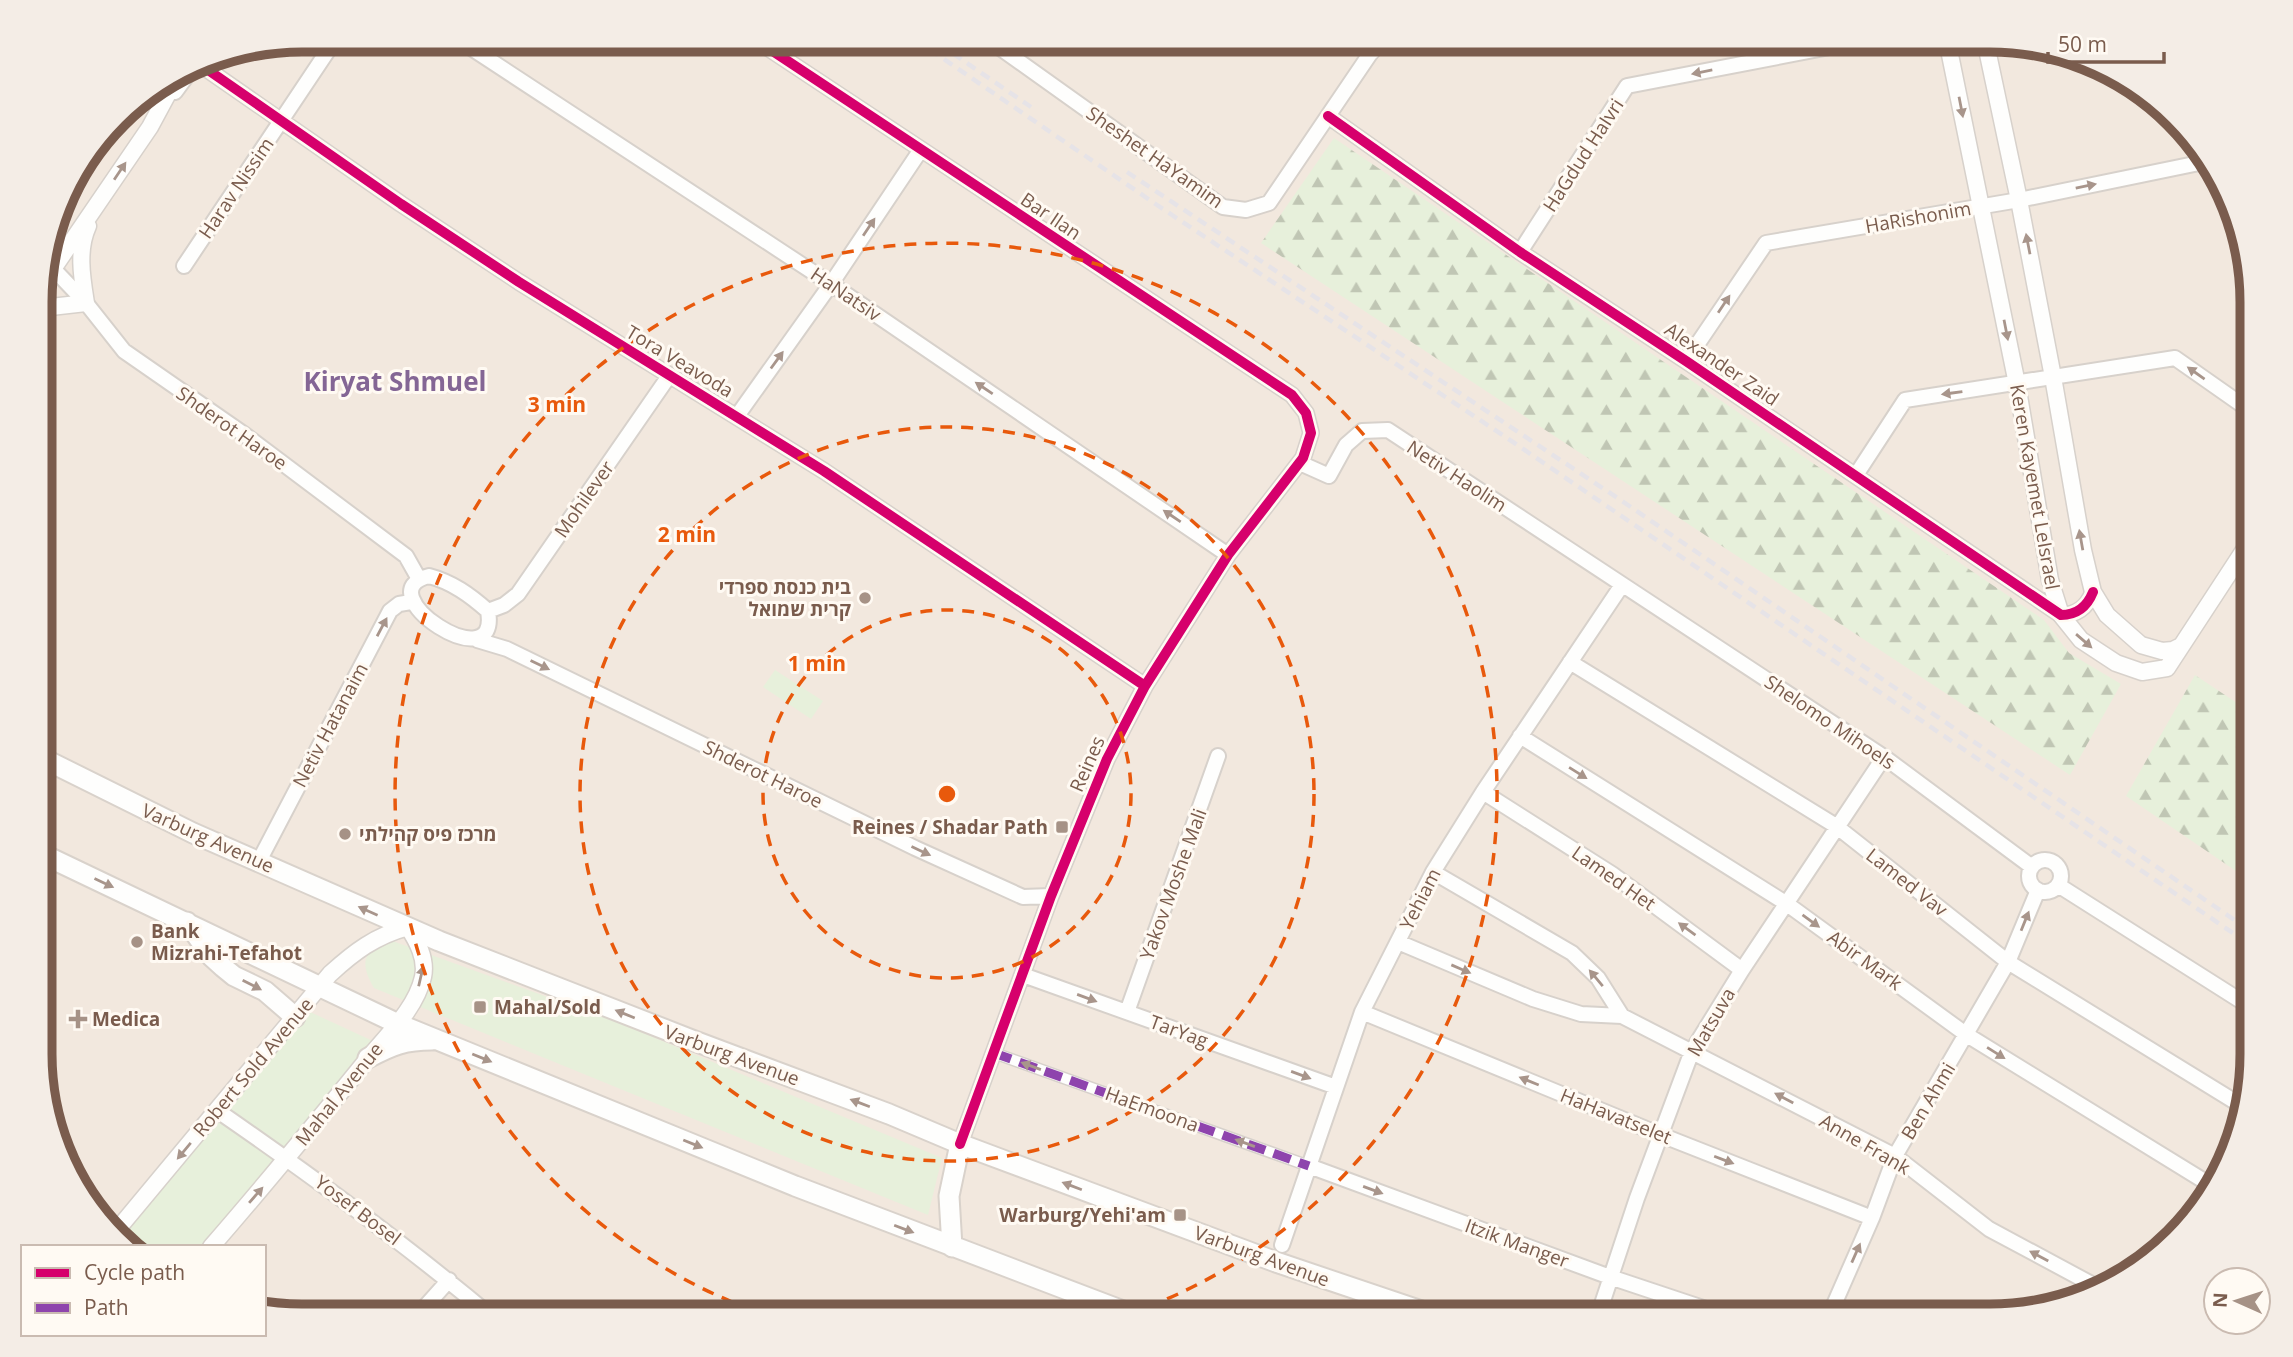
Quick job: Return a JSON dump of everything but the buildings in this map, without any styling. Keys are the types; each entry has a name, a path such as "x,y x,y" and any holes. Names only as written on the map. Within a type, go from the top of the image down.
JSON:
{"main road":[{"name":"Varburg Avenue","path":"52,762 193,833 408,927 960,1144 1276,1262 1400,1304"},
{"path":"52,857 396,1023 794,1186 1102,1304"},
{"path":"187,922 212,957 223,967 234,976 265,991 295,1017"},
{"path":"368,1058 408,1040 439,1040"},
{"name":"Reines","path":"952,1247 949,1196 960,1144"}],"street":[{"name":"Harav Nissim","path":"184,266 327,52"},
{"name":"HaNatsiv","path":"477,52 831,284 1228,555"},
{"name":"Bar Ilan","path":"774,52 1292,396 1306,412 1311,433"},
{"name":"Sheshet HaYamim","path":"1006,52 1223,208 1246,209 1269,203 1372,52"},
{"name":"HaGdud HaIvri","path":"1520,252 1627,86 1804,52"},
{"name":"Keren Kayemet LeIsrael","path":"1949,52 2017,384 2050,580 2061,615 2081,640 2098,653 2133,670 2150,672 2167,668 2179,647"},
{"name":"Keren Kayemet LeIsrael","path":"1988,52 2019,200 2093,592 2107,615 2141,645 2162,652 2179,647"},
{"name":"Tora Veavoda","path":"210,71 519,282 737,416 1145,686"},
{"path":"57,254 100,201 180,85"},
{"path":"149,127 168,92"},
{"name":"Alexander Zaid","path":"1328,116 1520,252 2061,615"},
{"path":"737,416 831,284 920,151"},
{"name":"HaRishonim","path":"1686,361 1766,243 2019,200 2198,163"},
{"path":"52,307 86,303 81,272 83,242 100,201"},
{"name":"Shderot Haroe","path":"55,270 86,303 124,351 245,435 406,556 419,579"},
{"path":"1856,475 1905,400 2175,358 2240,404"},
{"name":"Mohilever","path":"488,611 504,606 518,594 669,376"},
{"name":"Netiv Haolim","path":"1300,463 1329,476 1346,445 1362,431 1388,430 1622,585"},
{"name":"Reines","path":"960,1144 1051,896 1107,759 1145,686 1228,555 1300,463 1311,433"},
{"path":"2179,647 2240,562"},
{"path":"411,602 410,593 419,579 429,576 444,580 488,611 490,622 485,634 477,639"},
{"name":"Yehiam","path":"1282,1245 1362,1012 1433,872 1483,792 1622,585"},
{"name":"Shelomo Mihoels","path":"1622,585 1884,757 2032,867"},
{"path":"2061,615 2082,610 2089,603 2093,592"},
{"name":"Shderot Haroe","path":"411,602 420,613 450,632 507,649 915,848 1023,897 1051,896"},
{"name":"Netiv Hatanaim","path":"259,861 390,611 399,604 411,602"},
{"name":"Lamed Vav","path":"1570,662 1836,826 2008,962 2236,1102"},
{"name":"Abir Mark","path":"1520,736 1787,904 1967,1035 2205,1182"},
{"name":"Yakov Moshe Mali","path":"1127,1012 1218,756"},
{"name":"Matsuva","path":"1602,1304 1692,1051 1836,826 1884,757"},
{"name":"Lamed Het","path":"1483,792 1612,874 1742,970"},
{"path":"2040,860 2054,862 2061,871 2058,885 2051,891 2038,890 2029,877 2032,867 2040,860"},
{"path":"1433,872 1572,953 1598,978 1622,1016"},
{"path":"2058,885 2240,1000"},
{"name":"Ben Ahmi","path":"1834,1304 1895,1156 2008,962 2038,890"},
{"name":"Robert Sold Avenue","path":"121,1225 321,986 357,949 374,939 408,927"},
{"name":"Mahal Avenue","path":"213,1245 288,1158 408,1009 423,977 423,961 417,940 408,927"},
{"name":"Anne Frank","path":"1398,942 1533,999 1580,1014 1622,1016 1895,1156 1989,1229 2090,1283"},
{"name":"TarYag","path":"1023,975 1336,1087"},
{"name":"HaHavatselet","path":"1362,1012 1661,1135 1872,1217"},
{"name":"HaEmoona","path":"994,1053 1309,1166"},
{"name":"Yosef Bosel","path":"218,1111 288,1158 398,1239 477,1304"},
{"path":"972,1111 973,1133 989,1155"},
{"name":"Itzik Manger","path":"1309,1166 1610,1277 1691,1304"},
{"path":"428,1304 449,1280"}],"shaded area":[{"path":"303,52 1990,52 2055,61 2115,86 2143,104 2167,126 2189,150 2207,178 2232,238 2240,287 2240,1070 2232,1119 2207,1179 2189,1207 2167,1231 2143,1253 2115,1271 2055,1296 2006,1304 287,1304 266,1302 266,1245 141,1245 104,1207 78,1165 61,1119 53,1070 53,287 61,238 78,192 104,150 126,126 150,104 192,78 238,61"}],"green space":[{"path":"1334,138 2044,620 2069,653 2121,684 2070,775 1261,243"},
{"path":"775,670 823,701 811,719 763,687"},
{"path":"2195,675 2240,705 2240,874 2126,796"},
{"path":"387,939 617,1022 942,1158 928,1215 374,988 365,965 366,959 372,949"},
{"path":"308,1011 375,1042 286,1150 229,1109"},
{"path":"220,1119 279,1159 208,1245 141,1245 126,1231"}],"railway":[{"path":"934,52 1157,205 1507,438 2240,938"},
{"path":"951,52 1031,107"},
{"path":"1127,172 1622,501 2240,924"}],"marked path":[{"path":"994,1053 1309,1166"}],"cycle path":[{"path":"774,52 1292,395 1306,413 1311,433 1303,458 1228,555 1145,686 1107,759 1051,896 960,1144"},
{"path":"210,71 519,282 824,471 1145,686"},
{"path":"1328,116 1520,252 2061,615 2072,614 2081,609 2093,592"}],"place":[{"name":"בית כנסת ספרדי קרית שמואל","path":"865,598"},
{"name":"Reines / Shadar Path","path":"1062,827"},
{"name":"מרכז פיס קהילתי","path":"345,834"},
{"name":"Bank Mizrahi-Tefahot","path":"137,942"},
{"name":"Mahal/Sold","path":"480,1007"},
{"name":"Medica","path":"78,1019"},
{"name":"Warburg/Yehi'am","path":"1180,1215"}],"district":[{"name":"Kiryat Shmuel","path":"395,382"}]}
